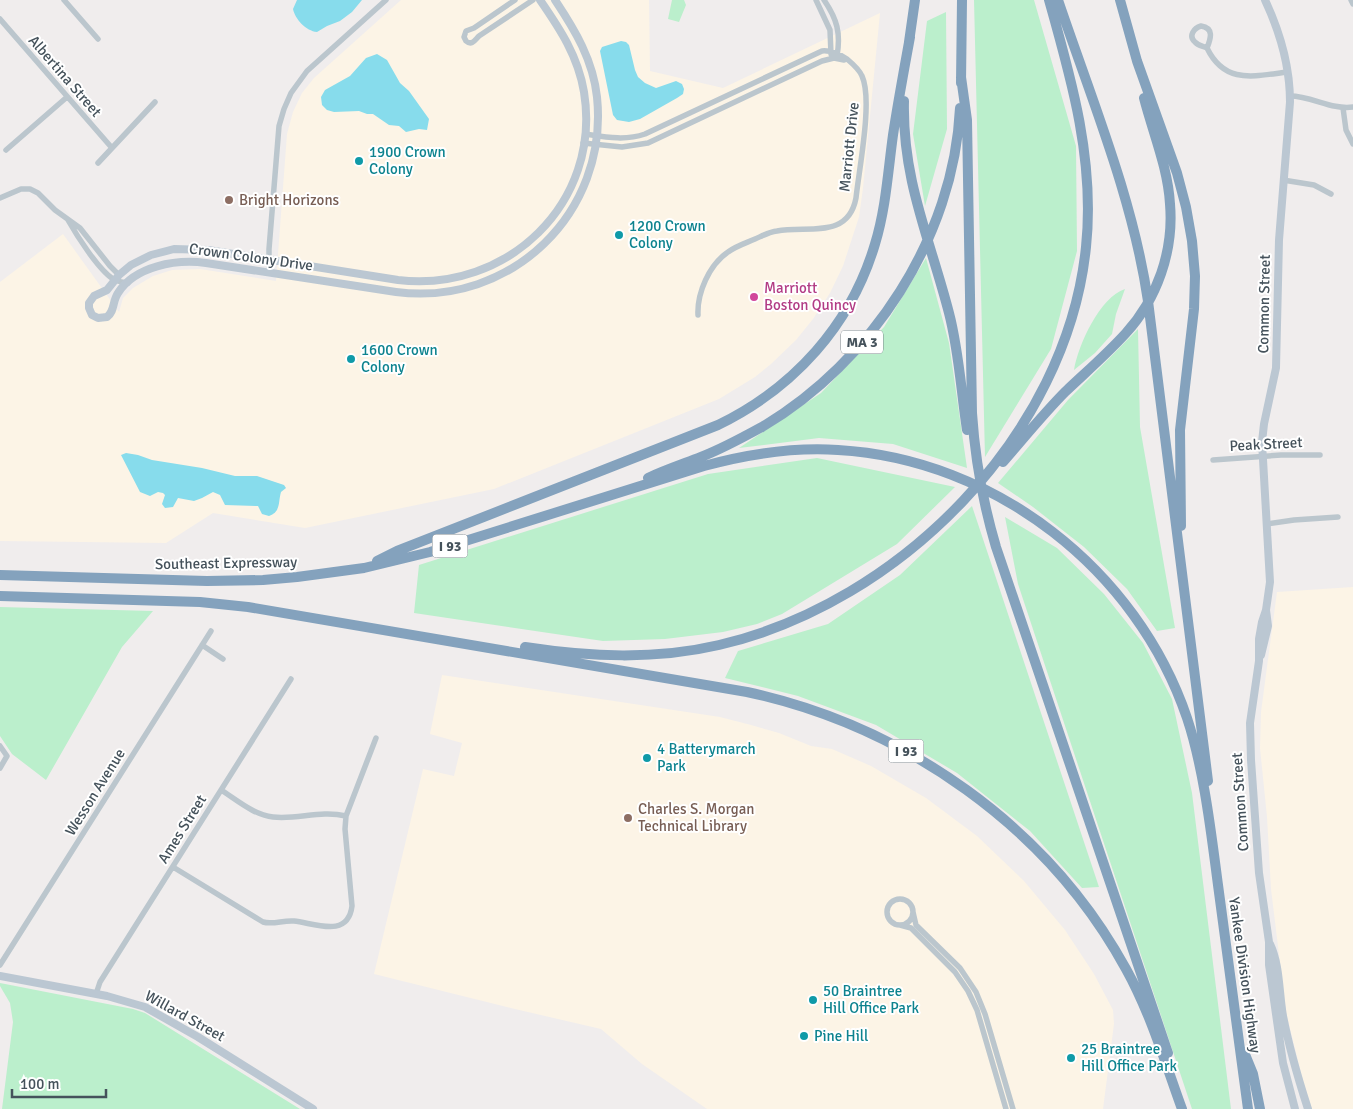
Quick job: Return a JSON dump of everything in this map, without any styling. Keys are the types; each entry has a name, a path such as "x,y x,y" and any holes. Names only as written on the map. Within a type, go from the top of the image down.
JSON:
{"highway":[{"path":"914,0 904,88 904,128 910,175 918,211 952,326 984,504 996,547 1172,1062 1177,1096"},
{"name":"MA 3","path":"620,492 658,473 726,446 771,421 799,402 825,380 850,356 872,330 910,274 930,234 952,168 957,146 962,78 962,0"},
{"path":"1000,461 1042,392 1061,350 1075,306 1086,250 1088,216 1087,181 1082,130 1071,79 1050,0"},
{"path":"1058,0 1123,190 1138,245 1148,300 1211,805 1213,844"},
{"path":"469,645 513,646 569,653 625,656 680,652 731,642 796,620 848,593 896,562 948,516 1055,402 1135,323 1150,300 1161,275 1170,238 1171,211 1169,190 1143,96 1120,0"},
{"path":"364,568 397,552 718,425 757,403 800,370 841,319 857,290 870,259 882,215 896,112 910,37"},
{"path":"1130,41 1177,174 1187,213 1193,253 1194,321 1182,400 1180,430 1180,562"},
{"path":"962,78 967,120 971,396 976,467"},
{"name":"I 93","path":"620,492 738,457 772,452 829,450 878,454 917,464 965,480 1006,501 1045,526 1088,563 1119,596 1152,643 1174,684 1190,725 1213,844"},
{"name":"Southeast Expressway","path":"0,576 240,581 291,578 364,568 435,551 620,492"},
{"name":"I 93","path":"0,594 225,604 724,688 774,698 854,726 895,745 934,768 980,800 1023,837 1062,878 1115,949 1136,989 1182,1109"},
{"name":"Yankee Division Highway","path":"1213,844 1248,1109"},
{"path":"1239,1040 1253,1074 1260,1109"}],"street":[{"path":"64,0 98,39"},
{"path":"269,273 278,135 286,103 307,71 386,0"},
{"path":"515,0 464,34 466,41 471,43 532,0"},
{"name":"Crown Colony Drive","path":"540,0 566,39 577,64 584,98 585,134 572,184 552,217 520,249 500,262 480,271 448,280 410,282 208,250 179,249 145,258 126,268 107,290 94,296 89,303 92,315 98,318 107,318 112,313 118,292 128,283 150,270 180,262 200,262 409,294 444,293 461,290 485,283 506,273 541,247 562,225 583,189 596,145 597,97 590,66 576,33 555,0"},
{"path":"816,0 830,30 834,56"},
{"path":"824,0 838,25 834,56"},
{"name":"Common Street","path":"1265,0 1280,36 1288,72 1290,96 1279,240 1276,368 1264,424 1262,456 1270,574 1266,610 1261,626 1259,661 1251,718 1250,754 1259,873 1269,942 1269,965 1282,1057 1295,1109"},
{"path":"1351,0 1353,4"},
{"name":"Albertina Street","path":"0,19 112,148"},
{"path":"469,30 475,31 477,39"},
{"path":"1207,48 1216,63 1235,75 1252,76 1288,72"},
{"name":"Marriott Drive","path":"585,134 622,138 645,134 816,53 824,51 851,62 862,75 867,96 856,198 852,212 842,222 833,226 776,231 728,252 714,267 704,285 698,300 698,315"},
{"path":"583,143 622,147 640,146 652,142 834,56"},
{"path":"1290,96 1305,98 1334,107 1353,108"},
{"path":"6,150 67,98"},
{"path":"98,163 155,102"},
{"path":"1343,108 1346,130 1353,144"},
{"path":"1283,180 1309,184 1331,194"},
{"path":"0,198 18,190 33,190 40,194 55,210 82,230 117,277 128,283"},
{"path":"99,294 109,297 114,307"},
{"name":"Peak Street","path":"1213,460 1262,456 1320,455"},
{"path":"1267,524 1338,517"},
{"name":"Wesson Avenue","path":"0,965 211,631"},
{"path":"202,645 224,659"},
{"name":"Ames Street","path":"96,994 100,982 291,679"},
{"path":"173,867 263,922 273,924 290,921 326,927 337,926 346,920 352,908 345,829 346,816 376,738"},
{"path":"0,746 7,756 0,768"},
{"path":"221,790 259,813 272,817 319,814 346,816"},
{"path":"1006,1109 977,1010 968,991 955,972 911,928 893,924 888,918 887,909 890,903 896,900 905,900 911,906 916,925 960,968 976,992 985,1014 1013,1109"},
{"path":"900,925 908,922 913,912"},
{"name":"Common Street","path":"1269,942 1274,954 1286,1032 1308,1109"},
{"name":"Willard Street","path":"0,976 132,1002 151,1010 313,1109"}],"shaded area":[{"path":"401,0 649,0 650,71 723,88 880,13 859,217 843,266 830,293 813,319 796,340 771,364 755,377 719,399 494,489 305,528 213,513 166,543 0,541 0,282 63,234 119,312 123,298 133,288 153,276 172,270 200,269 276,281 287,134 293,112 302,93 314,78"},
{"path":"1353,587 1353,1109 1312,1109 1286,1012 1271,889 1267,817 1260,748 1261,712 1277,592"},
{"path":"442,675 720,717 779,733 811,746 832,749 871,766 926,798 977,836 1024,881 1065,930 1094,974 1113,1010 1114,1024 1103,1109 707,1109 642,1064 601,1029 374,974 423,769 454,776 462,743 430,734"}],"green space":[{"path":"672,0 684,0 686,5 679,22 668,19"},
{"path":"974,0 1034,0 1076,146 1077,251 1051,349 985,457"},
{"path":"946,12 947,129 925,206 913,134 927,21"},
{"path":"926,258 949,343 967,468 893,444 819,438 739,448 821,393 884,327"},
{"path":"1125,289 1116,314 1112,334 1095,353 1074,370 1080,348 1092,323 1107,302"},
{"path":"1138,329 1140,427 1175,628 1157,631 1127,589 1084,547 1033,507 998,483 1068,400"},
{"path":"817,458 955,487 897,544 782,614 757,624 723,632 665,639 603,641 414,613 419,565 708,474"},
{"path":"972,506 1099,887 1082,888 1030,831 957,773 876,725 798,696 725,678 738,651 828,624 900,575"},
{"path":"1005,517 1057,548 1104,594 1143,643 1172,699 1192,793 1231,1109 1192,1109 1018,584"},
{"path":"0,607 153,611 122,647 46,780 12,754 0,736"},
{"path":"0,983 145,1013 300,1109 2,1109 13,1022 10,1003"}],"water":[{"path":"297,0 362,0 352,12 340,21 317,32 305,27 296,17 293,9"},
{"path":"621,41 629,45 635,70 638,77 645,83 656,88 676,81 682,84 683,94 640,119 629,122 617,120 613,115 600,51 602,47"},
{"path":"377,54 387,60 400,83 409,91 429,119 427,130 419,129 406,132 399,126 389,125 373,114 359,111 334,112 327,110 322,105 321,97 325,90 350,76 366,58"},
{"path":"126,453 235,476 257,476 284,485 286,488 281,492 276,512 269,516 262,514 258,506 225,505 220,495 213,492 194,501 178,498 173,507 165,508 162,504 165,495 163,493 158,492 150,496 140,492 121,455"}],"place":[{"name":"1900 Crown Colony","path":"359,161"},
{"name":"Bright Horizons","path":"229,200"},
{"name":"1200 Crown Colony","path":"619,235"},
{"name":"Marriott Boston Quincy","path":"754,297"},
{"name":"1600 Crown Colony","path":"351,359"},
{"name":"4 Batterymarch Park","path":"647,758"},
{"name":"Charles S. Morgan Technical Library","path":"628,818"},
{"name":"50 Braintree Hill Office Park","path":"813,1000"},
{"name":"Pine Hill","path":"804,1036"},
{"name":"25 Braintree Hill Office Park","path":"1071,1058"}]}
